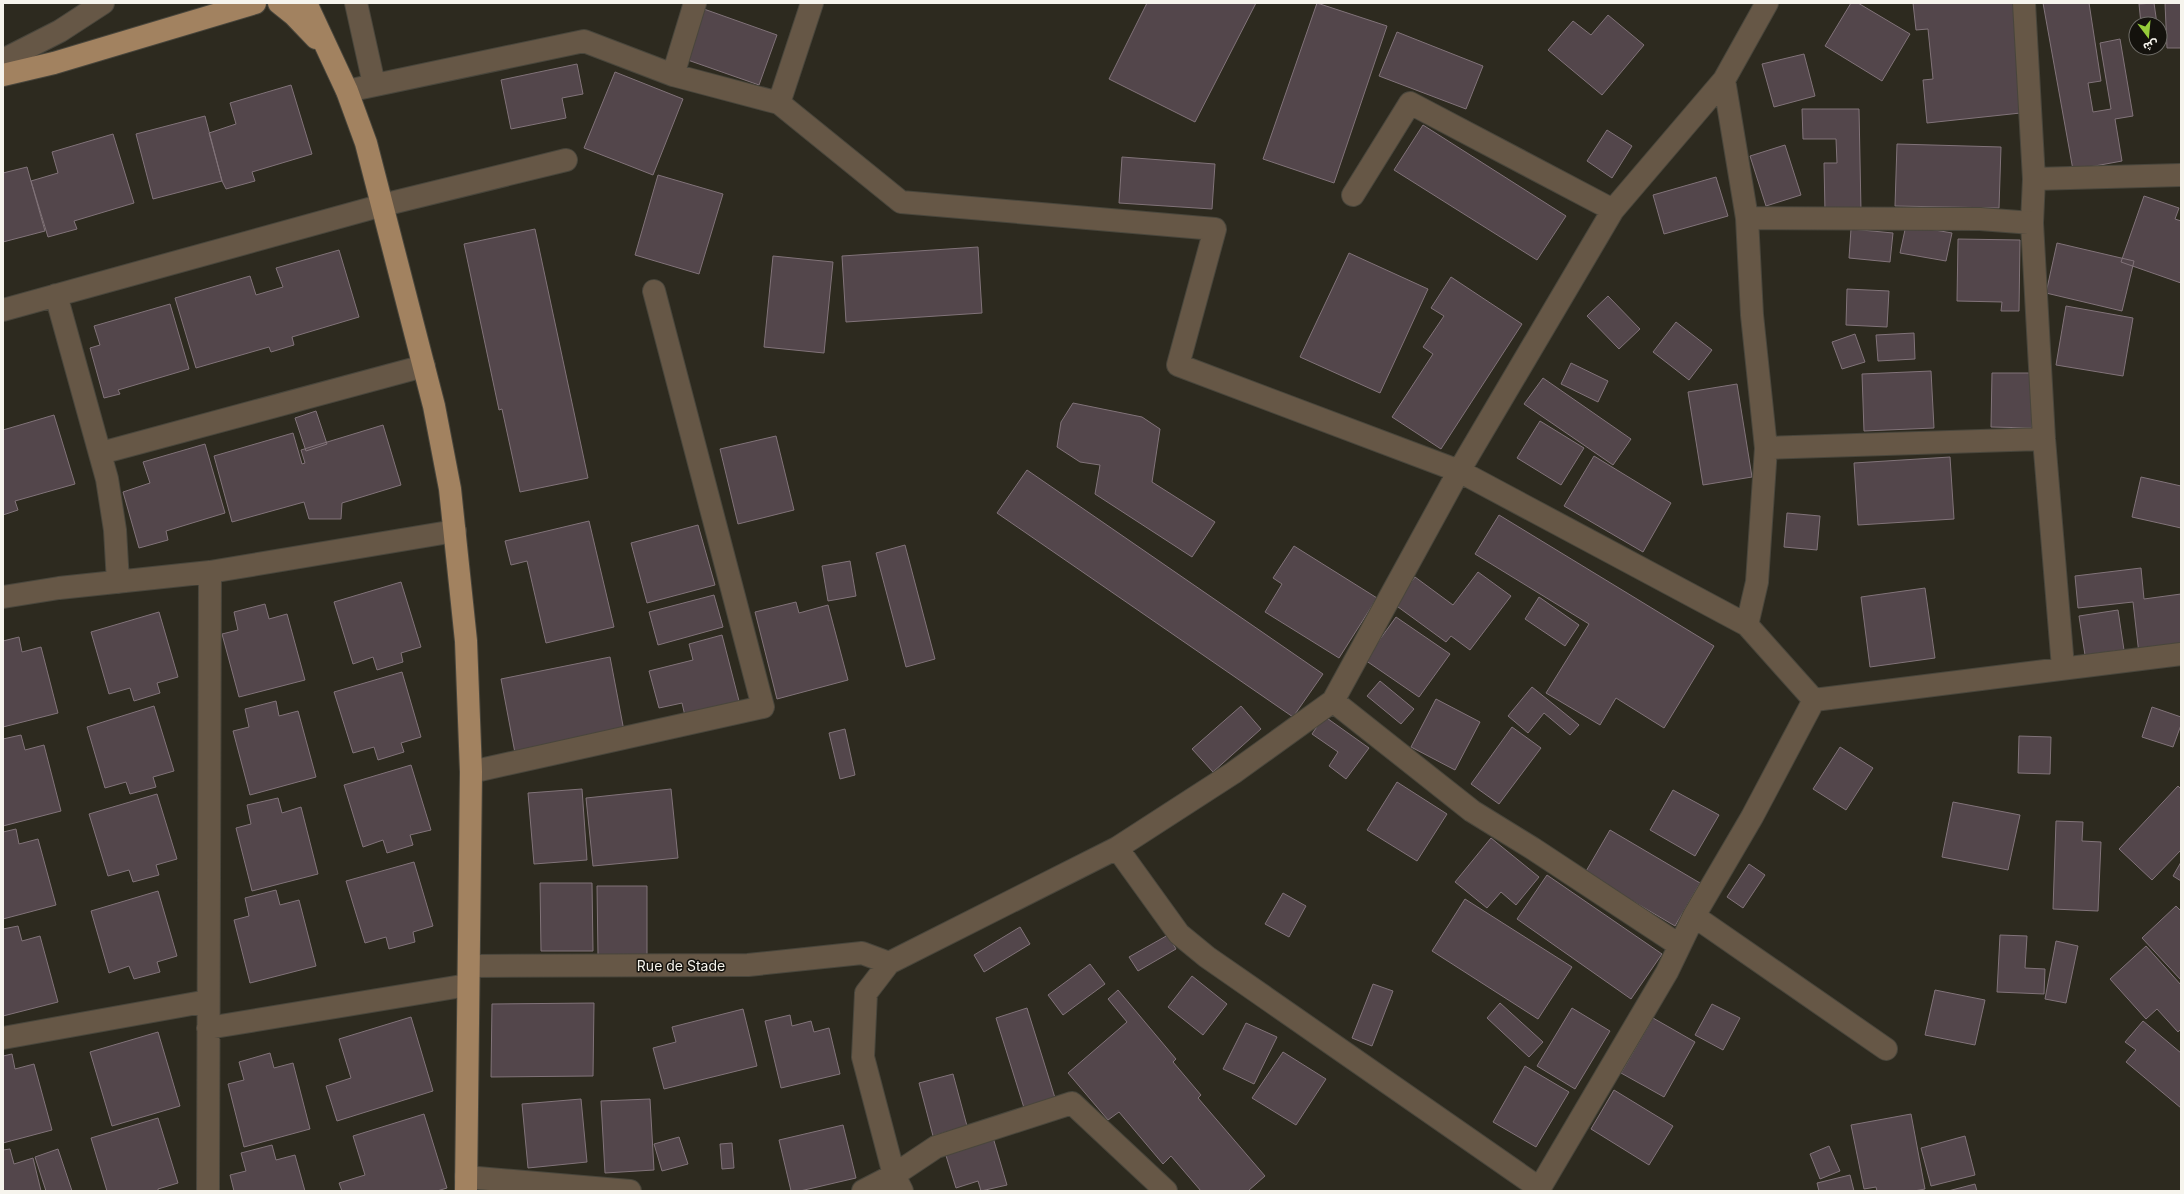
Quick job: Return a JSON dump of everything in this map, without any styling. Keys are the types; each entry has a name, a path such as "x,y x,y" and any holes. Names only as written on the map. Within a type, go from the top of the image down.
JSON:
{"main road":[{"path":"3,75 54,63 255,3"},
{"path":"279,3 313,35 330,57"},
{"path":"306,3 347,91 366,143 424,366 443,448 455,531 466,641 471,772 466,1184"}],"street":[{"path":"3,60 60,31 103,3"},
{"path":"356,3 374,84"},
{"path":"673,75 695,3"},
{"path":"779,103 812,3"},
{"path":"898,1183 863,1058 866,993 889,963 1117,848 1233,773 1333,701 1459,471 1613,210 1724,80 1767,3"},
{"path":"2024,3 2034,179 2032,223 2044,439 2063,667"},
{"path":"347,91 374,84 584,41 673,75 779,103 901,202 1215,229 1178,366 1459,471 1747,625 1814,700"},
{"path":"1724,80 1747,218 1752,315 1766,448 1757,582 1747,625"},
{"path":"1353,195 1410,103 1613,210"},
{"path":"3,310 383,205 566,160"},
{"path":"2034,179 2181,175"},
{"path":"1747,218 1980,219 2032,223"},
{"path":"471,772 763,707 654,291"},
{"path":"56,295 107,478 115,530 118,582"},
{"path":"101,453 424,366"},
{"path":"1766,448 2044,439"},
{"path":"3,597 210,572 455,531"},
{"path":"208,1191 210,572"},
{"path":"1814,700 2063,667 2181,654"},
{"path":"1117,848 1179,934 1207,957 1538,1190 1667,972 1694,916 1752,817 1814,700"},
{"path":"1333,701 1472,812 1532,848 1679,945"},
{"path":"1694,916 1886,1049"},
{"name":"Rue de Stade","path":"208,1028 469,976 748,965 862,953 889,963"},
{"path":"3,1038 208,1001"},
{"path":"863,1191 898,1183 936,1147 1072,1103 1166,1191"},
{"path":"466,1184 630,1191"}],"building":[{"path":"1147,3 1256,3 1195,122 1109,79"},
{"path":"1317,3 1387,26 1334,183 1263,159"},
{"path":"1851,3 1858,3 1910,34 1882,81 1825,46"},
{"path":"1913,3 2019,3 2030,112 1927,123 1923,80 1933,79 1928,29 1916,30"},
{"path":"2043,3 2089,3 2101,81 2088,83 2093,112 2111,109 2100,43 2120,39 2133,116 2115,119 2122,161 2073,170"},
{"path":"2154,3 2156,16 2140,16 2139,4"},
{"path":"2165,3 2181,3 2181,48 2168,48 2168,16 2166,16"},
{"path":"701,8 777,35 759,85 682,58"},
{"path":"1608,15 1644,45 1602,95 1548,50 1573,21 1591,35"},
{"path":"1397,32 1483,66 1466,109 1379,76"},
{"path":"1804,54 1815,96 1774,107 1762,64"},
{"path":"577,64 583,94 562,98 566,118 511,129 501,80"},
{"path":"615,72 683,99 653,175 584,148"},
{"path":"291,85 312,154 252,172 255,181 226,189 222,181 209,133 236,124 230,103"},
{"path":"1802,109 1859,109 1861,211 1825,212 1824,163 1837,163 1836,139 1803,139"},
{"path":"205,116 222,181 153,199 136,134"},
{"path":"1423,125 1566,216 1537,260 1394,170"},
{"path":"1607,130 1632,146 1612,178 1587,161"},
{"path":"113,134 134,203 74,221 77,229 48,237 31,181 58,173 52,152"},
{"path":"1897,144 2001,147 1999,208 1895,206"},
{"path":"1785,145 1801,195 1766,206 1750,156"},
{"path":"1122,157 1215,164 1212,209 1119,203"},
{"path":"27,167 45,231 3,242 3,173"},
{"path":"658,175 723,194 699,274 635,255"},
{"path":"1716,177 1728,216 1664,234 1653,195"},
{"path":"2144,196 2179,208 2175,219 2181,221 2181,283 2121,262"},
{"path":"1906,225 1952,233 1946,261 1900,253"},
{"path":"535,229 588,478 520,492 502,409 499,410 464,244"},
{"path":"1851,229 1893,233 1890,262 1849,258"},
{"path":"1958,239 2020,240 2019,311 2001,311 2002,302 1957,301"},
{"path":"2057,243 2134,261 2122,311 2046,293"},
{"path":"978,247 982,313 846,322 842,256"},
{"path":"339,250 359,317 292,337 294,345 271,352 269,347 196,368 175,298 250,276 256,295 283,287 276,268"},
{"path":"1349,253 1428,289 1380,393 1300,357"},
{"path":"773,256 833,262 824,353 764,347"},
{"path":"1451,277 1522,324 1441,449 1392,417 1433,354 1423,347 1444,316 1431,308"},
{"path":"1847,289 1889,291 1887,327 1846,325"},
{"path":"1608,296 1640,329 1619,349 1587,316"},
{"path":"170,304 189,369 118,390 120,394 104,398 90,348 100,345 94,326"},
{"path":"2066,306 2133,318 2123,376 2056,365"},
{"path":"1676,322 1712,350 1689,380 1653,352"},
{"path":"1914,333 1915,359 1878,361 1876,335"},
{"path":"1855,334 1865,362 1842,369 1832,342"},
{"path":"1571,363 1608,381 1598,402 1561,384"},
{"path":"1931,371 1934,428 1864,431 1862,374"},
{"path":"1992,373 2033,373 2032,428 1991,427"},
{"path":"1543,378 1631,439 1613,465 1524,404"},
{"path":"1737,384 1752,477 1703,485 1688,392"},
{"path":"1073,403 1142,417 1160,429 1152,482 1215,522 1192,557 1095,494 1100,465 1080,462 1057,447 1061,422"},
{"path":"316,411 327,444 306,451 295,418"},
{"path":"54,415 75,484 15,501 18,510 3,515 3,430"},
{"path":"1540,421 1584,448 1561,485 1517,458"},
{"path":"383,425 401,485 342,503 341,519 309,519 304,502 232,522 214,456 293,433 302,464 305,463 301,450"},
{"path":"776,436 794,510 738,524 720,449"},
{"path":"205,444 225,513 166,531 168,540 139,548 123,492 150,483 143,462"},
{"path":"1594,456 1671,503 1643,552 1564,506"},
{"path":"1950,457 1954,519 1858,525 1854,463"},
{"path":"1027,470 1323,674 1293,717 997,513"},
{"path":"2141,477 2181,486 2181,528 2132,517"},
{"path":"1787,513 1820,516 1817,550 1784,547"},
{"path":"1499,515 1714,646 1664,728 1616,698 1600,725 1546,693 1589,624 1475,554"},
{"path":"589,521 614,627 546,643 527,561 511,565 505,541"},
{"path":"698,525 715,585 647,603 631,543"},
{"path":"905,545 935,659 906,667 876,553"},
{"path":"1294,546 1377,598 1339,658 1265,612 1282,584 1273,578"},
{"path":"850,561 856,596 828,601 822,566"},
{"path":"2141,568 2144,599 2181,594 2181,649 2139,654 2133,602 2078,608 2075,576"},
{"path":"1478,572 1511,596 1470,650 1451,636 1446,642 1394,604 1415,577 1453,605"},
{"path":"401,582 421,647 401,653 403,662 377,670 373,657 353,664 334,602"},
{"path":"1925,588 1935,658 1870,667 1861,597"},
{"path":"714,595 723,627 658,645 649,612"},
{"path":"1539,597 1579,625 1565,646 1525,619"},
{"path":"796,602 799,613 828,605 848,680 777,699 755,612"},
{"path":"265,604 269,619 287,614 305,680 239,697 222,634 238,630 234,612"},
{"path":"2118,610 2124,650 2085,655 2079,616"},
{"path":"159,612 178,677 157,683 160,693 134,701 130,688 109,694 91,632"},
{"path":"1396,617 1450,654 1419,697 1365,660"},
{"path":"722,635 739,701 685,716 682,703 659,708 649,671 693,660 689,644"},
{"path":"19,637 22,652 41,647 58,713 3,727 3,641"},
{"path":"610,657 624,731 515,753 501,679"},
{"path":"402,672 421,737 401,743 404,752 378,760 374,747 353,753 334,692"},
{"path":"1380,681 1414,709 1401,724 1367,696"},
{"path":"1532,687 1579,725 1570,735 1544,713 1528,733 1508,716"},
{"path":"1436,699 1480,722 1455,770 1411,747"},
{"path":"276,701 279,716 298,711 316,777 250,795 233,731 249,727 245,709"},
{"path":"154,706 174,771 153,777 156,787 130,794 126,782 105,788 87,727"},
{"path":"1241,706 1261,729 1213,772 1192,749"},
{"path":"2152,707 2181,717 2181,725 2173,747 2142,737"},
{"path":"1324,716 1369,748 1346,779 1329,766 1338,752 1312,734"},
{"path":"1512,727 1541,748 1499,804 1471,784"},
{"path":"845,729 855,775 840,779 829,733"},
{"path":"21,735 25,750 44,745 61,811 3,826 3,739"},
{"path":"2019,736 2051,737 2050,774 2018,773"},
{"path":"1840,747 1873,768 1846,810 1813,789"},
{"path":"411,765 431,830 410,835 413,845 387,853 383,840 363,847 344,785"},
{"path":"1397,782 1447,814 1417,861 1367,830"},
{"path":"2178,786 2181,789 2181,850 2152,880 2119,849"},
{"path":"582,789 587,860 534,864 528,793"},
{"path":"671,789 678,858 593,866 586,798"},
{"path":"1673,790 1719,815 1695,856 1650,830"},
{"path":"157,794 177,859 156,865 159,875 133,882 129,870 108,876 89,814"},
{"path":"278,798 282,813 301,807 318,874 252,891 236,828 251,824 247,805"},
{"path":"1953,802 2020,815 2008,870 1942,857"},
{"path":"2056,821 2083,822 2082,841 2101,842 2098,911 2053,909"},
{"path":"16,829 19,844 38,839 56,905 3,919 3,832"},
{"path":"1610,830 1700,883 1675,926 1585,873"},
{"path":"1491,838 1539,877 1516,905 1501,892 1487,908 1455,882"},
{"path":"414,862 433,926 413,932 415,942 389,949 386,937 365,943 346,881"},
{"path":"2181,862 2181,881 2173,876"},
{"path":"1749,864 1765,875 1743,908 1727,897"},
{"path":"1547,875 1662,954 1631,999 1517,919"},
{"path":"540,883 592,883 593,951 541,951"},
{"path":"597,886 647,886 647,955 598,956"},
{"path":"276,890 280,905 299,900 316,966 250,983 234,920 249,916 245,898"},
{"path":"158,891 177,956 157,962 160,972 134,979 129,966 109,973 91,911"},
{"path":"1283,893 1306,906 1289,937 1265,924"},
{"path":"1465,899 1572,967 1538,1019 1432,951"},
{"path":"2176,906 2181,911 2181,980 2142,938"},
{"path":"18,926 22,941 40,936 58,1002 3,1016 3,929"},
{"path":"1020,927 1030,944 984,972 974,955"},
{"path":"1168,935 1176,949 1138,971 1129,957"},
{"path":"2000,935 2027,936 2025,968 2045,969 2044,994 1997,992"},
{"path":"2056,941 2078,946 2066,1003 2045,999"},
{"path":"2146,946 2181,985 2181,1029 2178,1032 2157,1009 2146,1019 2110,979"},
{"path":"1090,964 1105,984 1063,1015 1048,995"},
{"path":"1192,976 1227,1004 1203,1035 1168,1007"},
{"path":"1373,984 1393,991 1372,1046 1352,1038"},
{"path":"1118,990 1176,1059 1173,1062 1201,1095 1198,1098 1265,1176 1248,1191 1201,1191 1171,1156 1163,1164 1119,1112 1108,1120 1068,1073 1127,1022 1108,999"},
{"path":"1935,990 1985,1000 1975,1045 1925,1035"},
{"path":"594,1003 593,1076 491,1077 492,1004"},
{"path":"1500,1003 1543,1042 1529,1057 1487,1018"},
{"path":"1712,1004 1740,1018 1723,1050 1695,1035"},
{"path":"1027,1008 1056,1101 1025,1111 996,1018"},
{"path":"1572,1008 1610,1031 1575,1089 1537,1066"},
{"path":"743,1009 757,1066 664,1089 653,1048 676,1042 672,1027"},
{"path":"790,1015 792,1026 811,1021 814,1032 829,1028 840,1074 781,1088 765,1021"},
{"path":"411,1017 433,1091 337,1121 326,1086 351,1078 339,1039"},
{"path":"1653,1018 1695,1042 1664,1097 1621,1073"},
{"path":"2143,1021 2181,1053 2181,1108 2126,1062 2136,1050 2125,1042"},
{"path":"1246,1023 1277,1037 1254,1084 1223,1069"},
{"path":"158,1032 180,1106 112,1126 90,1052"},
{"path":"1283,1052 1326,1079 1296,1125 1252,1098"},
{"path":"270,1053 274,1068 293,1063 310,1129 244,1147 228,1084 244,1080 239,1062"},
{"path":"12,1054 15,1069 34,1064 52,1130 3,1143 3,1056"},
{"path":"1525,1066 1569,1092 1536,1147 1493,1122"},
{"path":"953,1074 967,1126 933,1136 919,1083"},
{"path":"1614,1090 1673,1126 1649,1165 1591,1129"},
{"path":"581,1099 587,1162 528,1168 522,1104"},
{"path":"650,1099 654,1170 605,1173 601,1101"},
{"path":"424,1114 447,1188 437,1191 342,1191 339,1183 365,1175 353,1136"},
{"path":"1911,1114 1925,1189 1914,1191 1877,1191 1876,1187 1864,1189 1851,1125"},
{"path":"158,1118 178,1183 158,1189 158,1191 107,1191 91,1138"},
{"path":"843,1125 856,1178 800,1191 791,1191 779,1140"},
{"path":"992,1134 1007,1185 981,1191 978,1181 956,1188 944,1149"},
{"path":"1965,1136 1975,1175 1931,1186 1921,1148"},
{"path":"679,1137 688,1164 662,1171 654,1144"},
{"path":"732,1143 734,1168 722,1169 720,1144"},
{"path":"272,1145 276,1160 295,1155 305,1191 234,1191 230,1175 246,1171 241,1153"},
{"path":"1829,1146 1840,1171 1820,1179 1810,1154"},
{"path":"10,1149 14,1164 33,1158 41,1191 3,1191 3,1150"},
{"path":"58,1149 72,1191 46,1191 35,1157"},
{"path":"1850,1175 1854,1191 1819,1191 1817,1183"},
{"path":"1975,1184 1977,1191 1948,1191"}]}
